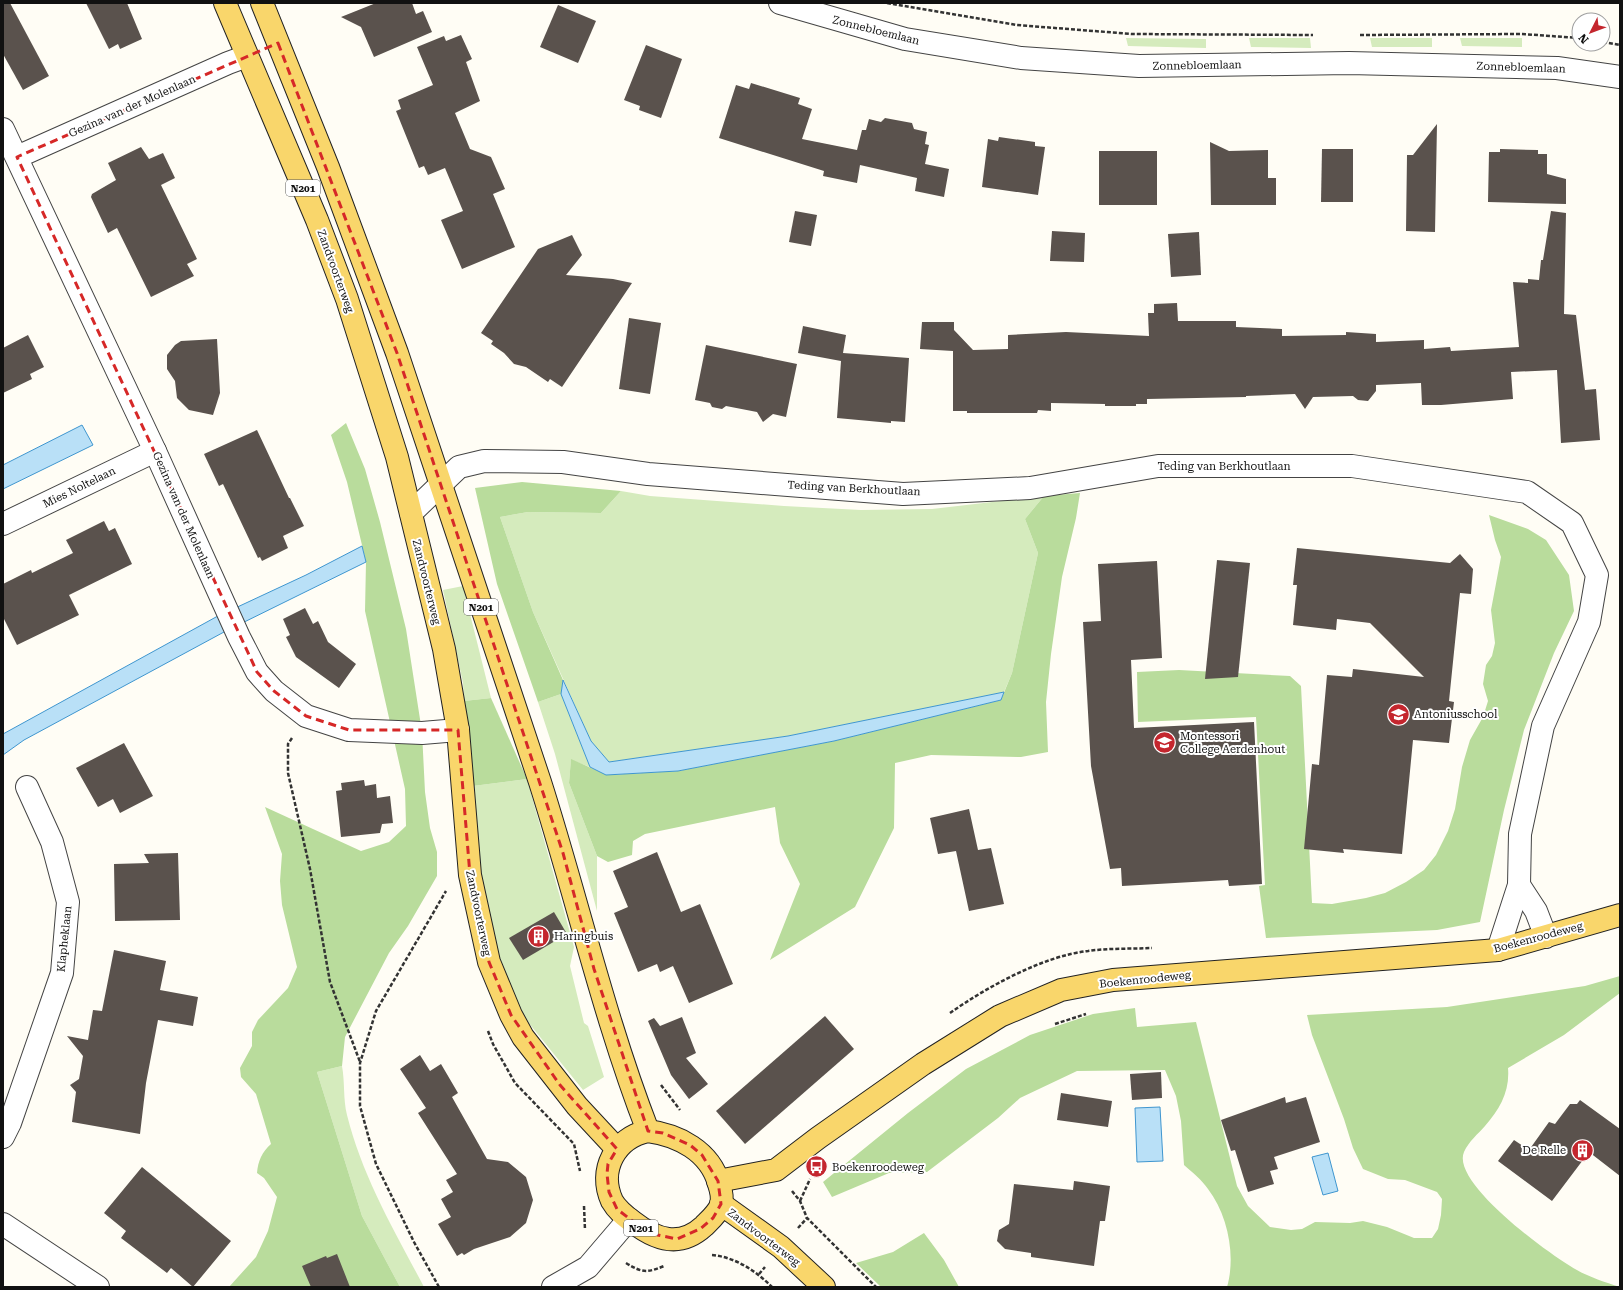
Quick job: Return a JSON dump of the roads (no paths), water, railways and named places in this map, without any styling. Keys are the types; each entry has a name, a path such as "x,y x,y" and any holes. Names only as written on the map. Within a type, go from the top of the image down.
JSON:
{"main road":[{"name":"Zandvoorterweg","path":"225,3 238,59 317,220 347,299 388,428 411,513 444,649 449,731 470,875 489,962 511,1015 523,1037 577,1106 617,1148"},
{"name":"N201","path":"262,3 328,167 394,345 563,853 594,969 634,1096 648,1131 636,1134 617,1148 608,1164 607,1174 609,1192 617,1209 648,1234 663,1238 677,1239 700,1229 712,1218 721,1204"},
{"path":"238,59 278,43"},
{"name":"Boekenroodeweg","path":"718,1181 776,1170 818,1138 923,1064 1000,1016 1062,990 1114,980 1498,950 1620,915"},
{"path":"648,1131 662,1133 690,1146 702,1155 711,1167 718,1181 722,1196 721,1204"},
{"name":"Zandvoorterweg","path":"721,1204 781,1247 824,1287"}],"street":[{"name":"Zonnebloemlaan","path":"780,3 905,39 1021,58 1139,66 1350,63 1557,68 1620,77"},
{"name":"Gezina van der Molenlaan","path":"17,157 238,59"},
{"name":"Gezina van der Molenlaan","path":"3,129 155,451 239,637 257,672 274,691 306,716 349,730 422,732 449,731"},
{"name":"Mies Noltelaan","path":"3,524 155,451"},
{"name":"Teding van Berkhoutlaan","path":"411,513 441,486 459,467 484,461 563,462 648,474 903,494 1030,488 1158,466 1352,466 1527,492 1572,523 1597,575 1589,622 1543,726 1520,834 1519,885 1498,950"},
{"name":"Klapheklaan","path":"3,1137 10,1123 62,974 68,902 52,842 27,787"},
{"path":"1519,885 1536,911 1546,937"},
{"path":"553,1287 588,1267 629,1219"},
{"path":"3,1224 98,1287"}],"water":[{"path":"82,425 93,445 3,489 3,465"},
{"path":"362,546 366,562 224,632 24,740 3,755 3,734 216,617 306,575"},
{"path":"563,680 591,741 609,762 788,736 1004,692 1001,700 834,741 678,771 606,775 590,767 561,694"},
{"path":"1160,1107 1163,1161 1137,1162 1135,1108"},
{"path":"1328,1153 1338,1191 1323,1195 1312,1157"}],"place":[{"name":"Antoniusschool","path":"1399,714"},
{"name":"Montessori College Aerdenhout","path":"1165,742"},
{"name":"Haringbuis","path":"538,936"},
{"name":"De Relle","path":"1582,1150"},
{"name":"Boekenroodeweg","path":"817,1167"}]}
